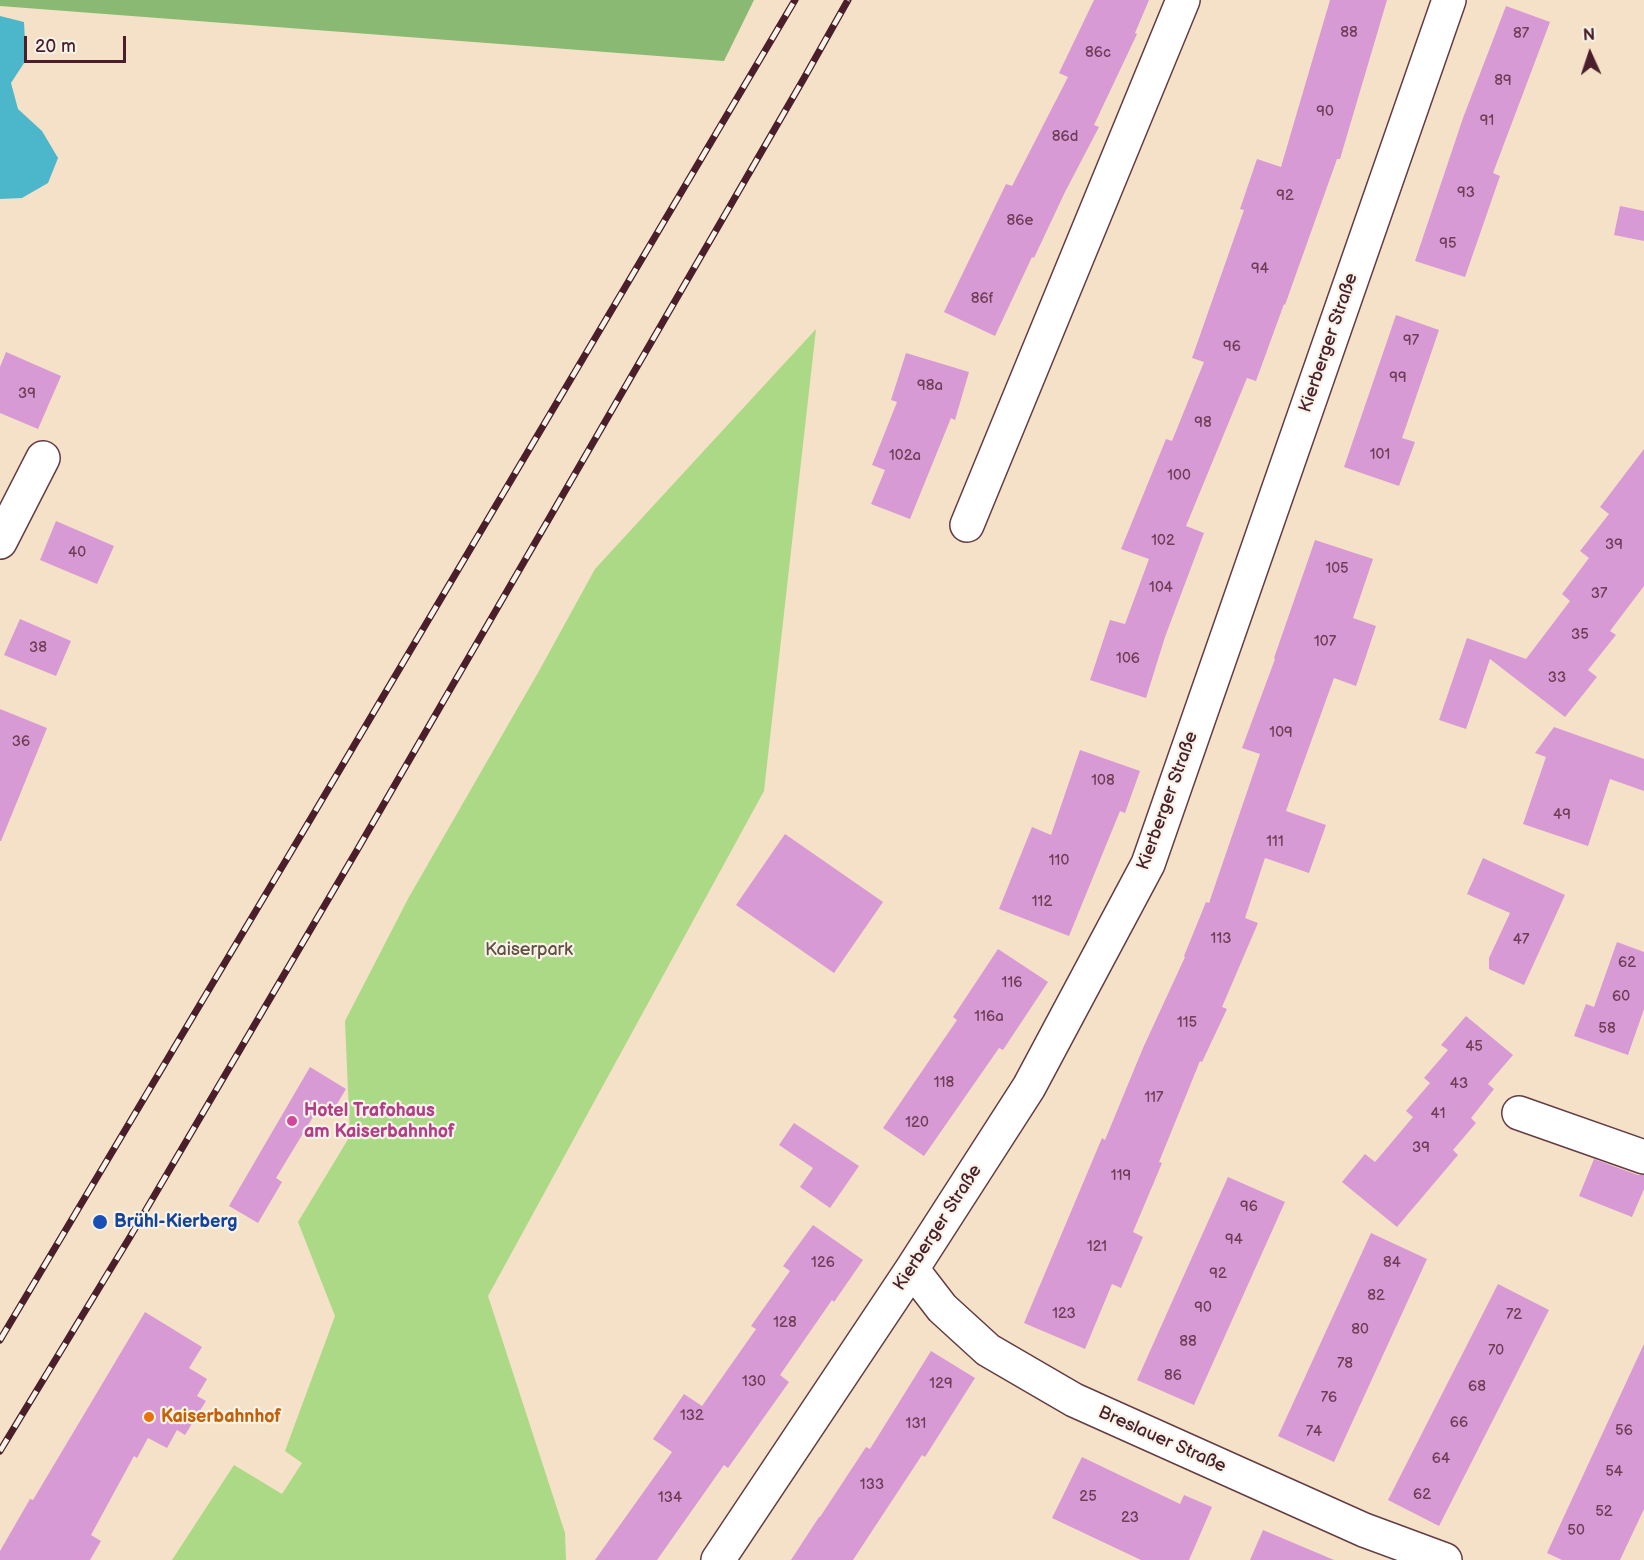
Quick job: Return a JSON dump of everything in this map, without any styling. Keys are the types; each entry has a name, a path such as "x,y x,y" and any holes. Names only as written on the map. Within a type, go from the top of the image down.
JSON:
{"street":[{"path":"967,525 1182,0"},
{"name":"Kierberger Straße","path":"718,1560 912,1269 1029,1087 1148,864 1449,0"},
{"path":"0,542 43,458"},
{"path":"1519,1113 1644,1157"},
{"name":"Breslauer Straße","path":"912,1269 942,1308 988,1350 1074,1400 1364,1530 1445,1560"}],"green space":[{"path":"0,0 754,0 724,61 0,6"},
{"name":"Kaiserpark","path":"816,329 764,791 488,1296 565,1533 566,1560 172,1560 234,1465 282,1494 302,1463 285,1451 335,1316 298,1222 350,1136 345,1021 409,897 595,569"}],"water":[{"path":"0,16 24,22 26,60 11,83 18,109 42,131 58,158 48,183 22,198 0,199"}],"building":[{"path":"1094,0 1149,0 1135,33 1137,34 1094,125 1099,127 1034,258 1032,257 995,336 944,312 1006,184 1012,186 1068,77 1059,73"},
{"path":"1330,0 1387,0 1340,159 1337,159 1256,381 1247,378 1186,526 1204,533 1165,637 1146,698 1090,680 1110,620 1125,624 1149,559 1121,549 1166,439 1172,441 1204,362 1192,358 1244,210 1240,209 1257,159 1281,167"},
{"path":"1506,6 1550,22 1493,173 1500,176 1465,277 1415,261 1463,118"},
{"path":"1620,206 1644,211 1644,241 1614,235"},
{"path":"1396,315 1439,330 1402,438 1415,442 1399,486 1344,467"},
{"path":"6,352 61,376 38,429 0,413 0,367"},
{"path":"906,353 969,372 955,420 951,418 910,519 871,504 885,470 872,465 897,402 891,400"},
{"path":"1644,449 1644,586 1610,631 1616,635 1588,670 1597,677 1565,717 1490,659 1466,729 1439,720 1467,638 1526,659 1570,601 1562,594 1589,558 1580,551 1609,514 1600,507"},
{"path":"56,521 114,546 97,584 40,560"},
{"path":"1315,540 1373,559 1353,618 1376,626 1356,686 1334,678 1286,811 1326,825 1309,873 1265,858 1245,918 1258,923 1222,1007 1227,1009 1202,1062 1200,1061 1159,1162 1162,1163 1133,1232 1143,1237 1121,1288 1112,1284 1085,1349 1024,1323 1102,1138 1105,1140 1143,1048 1185,957 1206,902 1209,903 1260,754 1242,748"},
{"path":"20,619 71,641 56,676 4,655"},
{"path":"0,709 47,728 1,841 0,841"},
{"path":"1554,727 1644,759 1644,791 1610,779 1588,846 1523,824 1546,757 1535,753"},
{"path":"1080,750 1140,771 1125,813 1120,811 1069,936 999,909 1032,827 1051,835"},
{"path":"785,834 883,902 834,973 736,905"},
{"path":"1483,858 1565,895 1524,985 1489,969 1489,958 1510,913 1467,894"},
{"path":"1617,942 1644,952 1644,1009 1628,1055 1574,1036 1586,1004 1594,1007"},
{"path":"998,949 1048,982 1003,1050 999,1048 924,1156 883,1128 957,1020 953,1017"},
{"path":"1466,1016 1513,1055 1488,1084 1494,1089 1471,1118 1476,1123 1453,1150 1458,1155 1397,1227 1342,1182 1365,1154 1375,1162 1413,1117 1406,1111 1430,1083 1424,1078 1448,1050 1441,1045"},
{"name":"Hotel Trafohaus am Kaiserbahnhof","path":"310,1067 346,1089 331,1114 319,1107 276,1178 282,1182 258,1223 229,1206"},
{"path":"794,1123 859,1166 830,1208 800,1187 813,1168 779,1145"},
{"path":"1594,1159 1638,1175 1644,1175 1644,1189 1632,1217 1579,1196"},
{"path":"1228,1177 1285,1202 1194,1405 1137,1380"},
{"path":"813,1225 863,1260 780,1375 789,1382 728,1468 724,1465 657,1560 595,1560 672,1452 653,1439 684,1394 702,1406 756,1329 751,1326 790,1271 783,1266"},
{"path":"1371,1233 1427,1259 1334,1462 1278,1436"},
{"path":"1498,1284 1549,1310 1439,1526 1388,1500"},
{"path":"145,1312 202,1347 189,1368 207,1379 197,1396 206,1401 185,1435 177,1430 167,1448 148,1438 137,1458 134,1456 91,1535 101,1541 90,1560 0,1560 0,1551 30,1499 33,1500"},
{"path":"1644,1344 1644,1509 1620,1560 1562,1560 1547,1553"},
{"path":"931,1351 975,1378 925,1457 922,1455 853,1560 791,1560 866,1447 870,1449"},
{"path":"1082,1457 1180,1504 1184,1495 1212,1507 1189,1560 1141,1560 1052,1518"},
{"path":"1263,1530 1334,1560 1250,1560"}],"railway":[{"path":"0,1340 795,0"},
{"path":"0,1451 130,1237 356,852 848,0"}],"place":[{"name":"Hotel Trafohaus am Kaiserbahnhof","path":"292,1121"},
{"name":"Brühl-Kierberg","path":"100,1222"},
{"name":"Kaiserbahnhof","path":"149,1417"}]}
